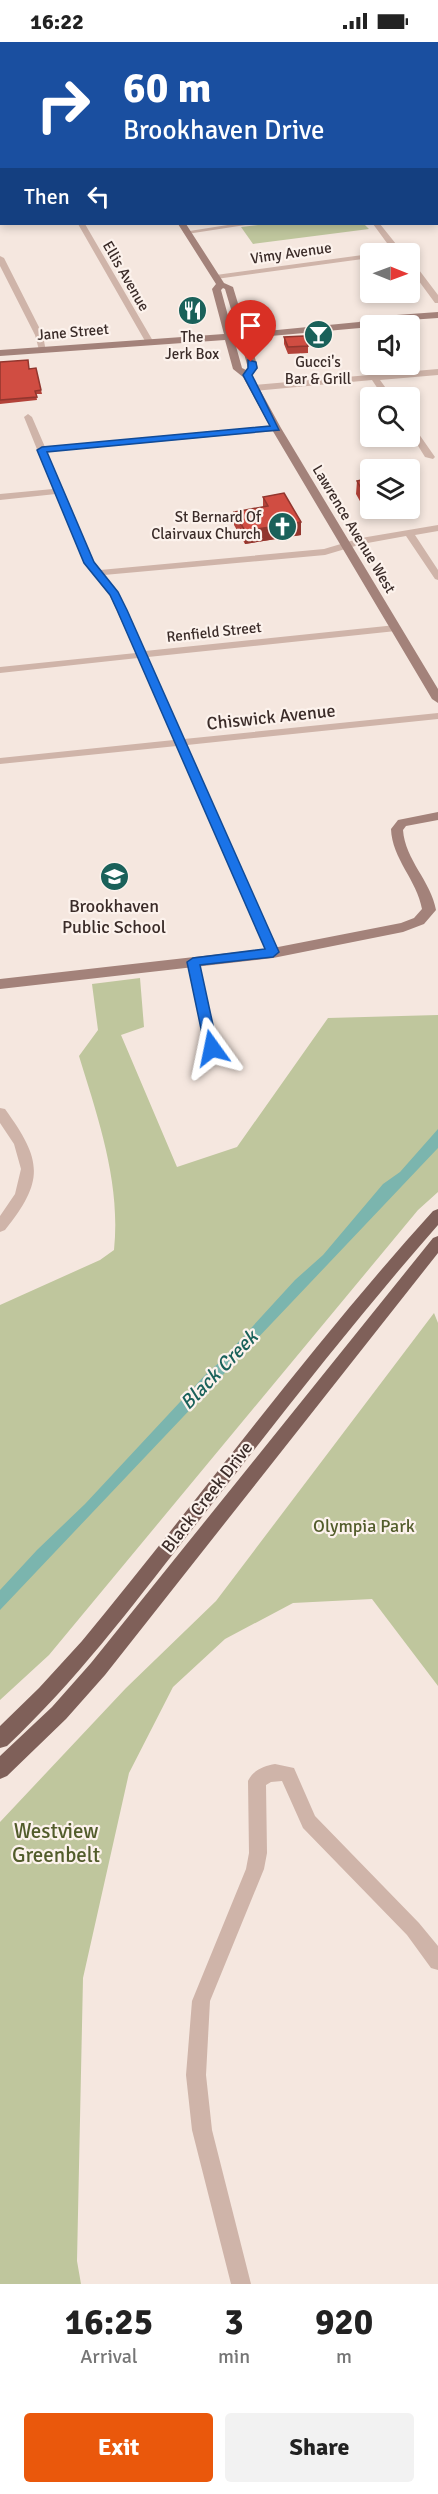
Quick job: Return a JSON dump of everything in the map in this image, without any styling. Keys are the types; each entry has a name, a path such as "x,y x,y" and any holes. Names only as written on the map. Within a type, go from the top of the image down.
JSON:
{"main road":[{"name":"Lawrence Avenue West","path":"184,228 218,281 229,287 253,368 247,375"},
{"name":"Lawrence Avenue West","path":"218,281 216,289 238,369 247,375 276,428 438,699"},
{"name":"Jane Street","path":"0,353 149,341 160,343 243,332 360,325 377,320 438,315"},
{"path":"0,984 273,952 403,927 424,918 429,910 428,899 399,844 396,829 402,823 438,816"},
{"name":"Black Creek Drive","path":"0,1739 53,1687 113,1617 360,1304 438,1215"},
{"name":"Black Creek Drive","path":"0,1769 59,1713 98,1669 438,1242"}],"street":[{"name":"Ellis Avenue","path":"82,225 149,341"},
{"path":"184,228 232,225"},
{"path":"377,225 392,243"},
{"path":"0,258 39,335 43,350"},
{"name":"Vimy Avenue","path":"218,281 360,258"},
{"path":"420,277 438,301"},
{"path":"253,388 438,372"},
{"path":"375,378 381,387"},
{"path":"28,417 89,563 115,595 273,952"},
{"path":"42,450 276,428"},
{"path":"420,442 430,457"},
{"path":"0,497 58,491"},
{"path":"97,573 325,552 408,532 438,528"},
{"path":"408,532 438,577"},
{"name":"Renfield Street","path":"0,669 396,628"},
{"name":"Chiswick Avenue","path":"0,762 438,716"},
{"path":"193,962 212,1048"},
{"path":"0,1113 20,1139 28,1158 29,1178 17,1202 0,1226"},
{"path":"241,2284 202,2130 196,2075 201,2001 255,1869 258,1843 257,1781 262,1776 278,1771 288,1774 298,1803 309,1822 413,1929 438,1961"}],"green space":[{"path":"365,225 369,229 253,244 241,227"},
{"path":"140,978 144,1027 121,1035 177,1167 237,1147 328,1018 438,1015 438,1192 418,1210 49,1655 0,1700 0,1305 100,1260 114,1250 114,1200 111,1176 100,1127 79,1056 98,1030 92,984"},
{"name":"Westview Greenbelt","path":"434,1313 438,1323 438,1686 372,1599 293,1603 225,1639 173,1687 129,1773 83,1978 77,2261 81,2284 0,2284 0,1822 126,1688 216,1601"}],"water":[{"name":"Black Creek","path":"438,1129 438,1148 0,1610 0,1590 37,1550 85,1504 295,1280 323,1255 383,1184 400,1172"}],"building":[{"path":"304,336 308,346 288,347 284,337"},
{"path":"28,360 29,369 36,368 41,390 35,391 37,397 0,400 0,362"},
{"path":"284,493 301,522 245,531 234,512 268,506 263,497"}],"place":[{"name":"The Jerk Box","path":"192,310"},
{"name":"Gucci's Bar & Grill","path":"318,335"},
{"name":"St Bernard Of Clairvaux Church","path":"282,526"},
{"name":"Brookhaven Public School","path":"114,877"}],"route":[{"path":"212,1048 193,962 273,952 122,610 115,595 89,563 42,450 276,428 247,375 253,368 251,362"}],"park label":[{"name":"Olympia Park","path":"364,1526"}]}
